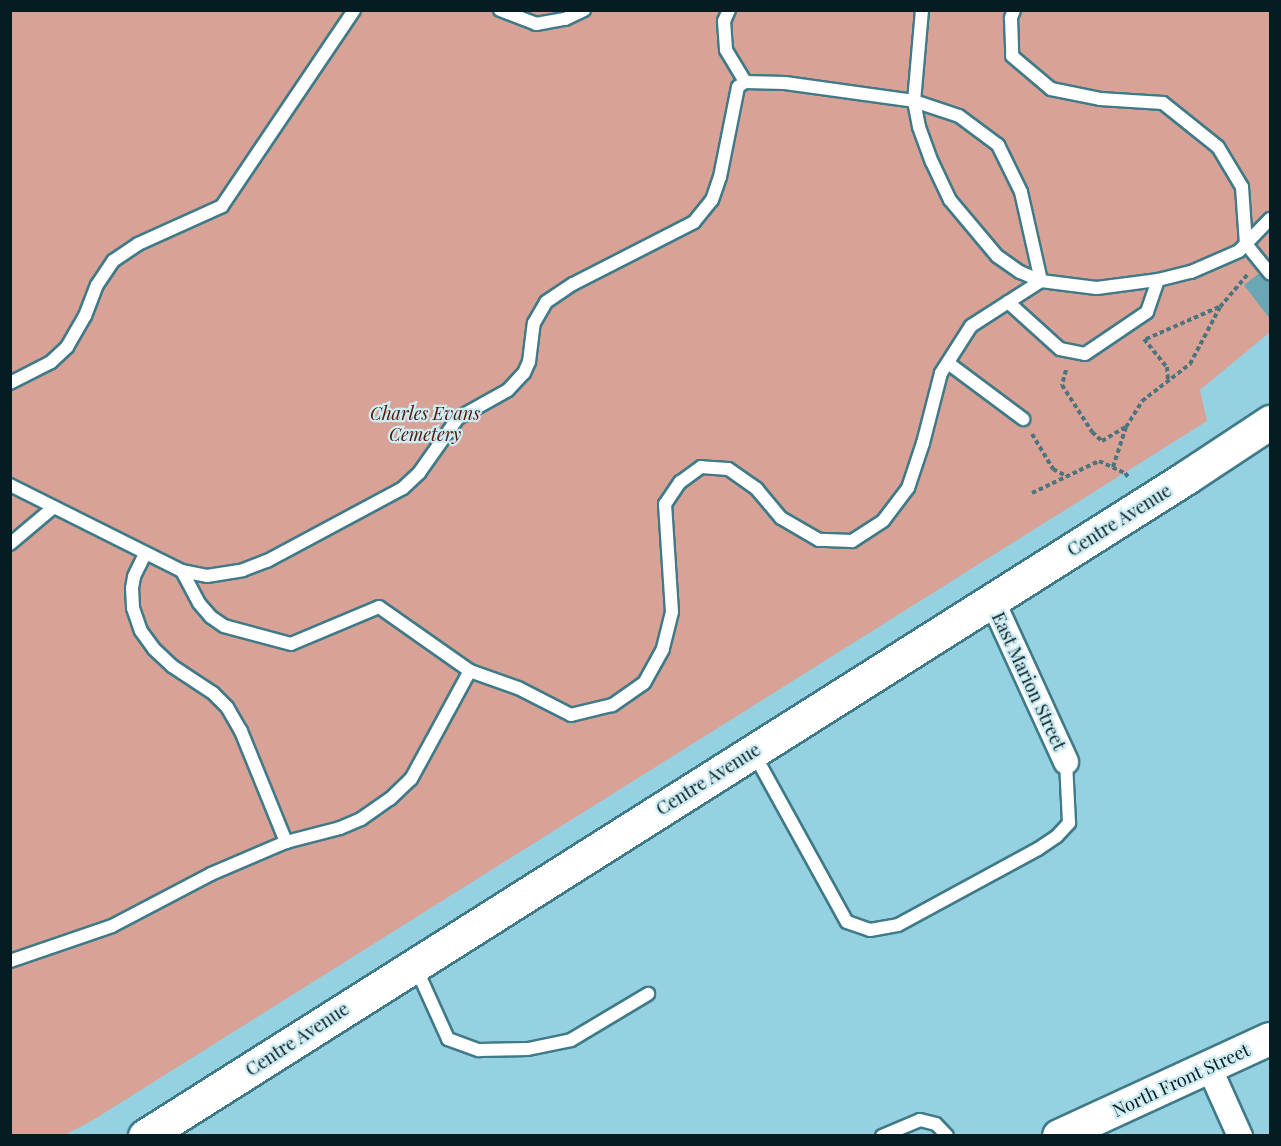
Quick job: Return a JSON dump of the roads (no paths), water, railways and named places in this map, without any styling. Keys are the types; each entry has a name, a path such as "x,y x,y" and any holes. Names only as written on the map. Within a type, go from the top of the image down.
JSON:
{"main road":[{"name":"Centre Avenue","path":"145,1136 1145,504 1270,422"}],"street":[{"name":"East Marion Street","path":"992,600 1066,762"},
{"name":"North Front Street","path":"1059,1136 1270,1039"},
{"path":"1209,1067 1240,1136"}],"lane":[{"path":"10,383 51,362 67,347 85,315 97,285 113,261 138,244 222,206 354,10"},
{"path":"500,10 536,24 565,19 584,10"},
{"path":"729,10 724,21 726,50 745,82"},
{"path":"922,10 914,101 932,162 950,200 997,256 1020,272 1041,281 1097,288 1158,280 1215,263 1239,251 1270,219"},
{"path":"1014,10 1011,18 1012,56 1051,89 1100,99 1163,103 1218,147 1242,187 1246,244 1270,274"},
{"path":"10,485 145,554 182,571 207,576 225,575 267,561 394,495 414,479 458,418 508,390 524,373 529,362 534,323 546,302 573,284 683,230 705,209 712,200 720,177 738,87 745,82 785,83 914,101 959,117 998,145 1021,192 1041,281"},
{"path":"1008,302 1060,349 1085,354 1147,312 1158,280"},
{"path":"182,571 199,603 211,617 224,626 291,644 379,607 470,671 518,688 572,715 612,705 644,683 663,649 672,612 666,504 680,482 701,468 728,469 756,489 781,518 819,540 852,542 883,521 908,488 923,443 941,373 971,326 1041,281"},
{"path":"948,363 1023,419"},
{"path":"10,544 54,507"},
{"path":"145,554 134,577 132,588 133,608 141,632 167,662 213,693 227,707 241,731 286,842"},
{"path":"10,961 112,926 211,874 286,842 351,824 390,799 411,779 470,671"},
{"path":"753,751 847,922 870,930 898,925 1038,849 1057,836 1069,823 1066,762"},
{"path":"414,964 448,1039 480,1050 528,1049 571,1040 648,994"},
{"path":"882,1136 920,1120 936,1124 947,1136"}],"park label":[{"name":"Charles Evans Cemetery","path":"425,424"}]}
